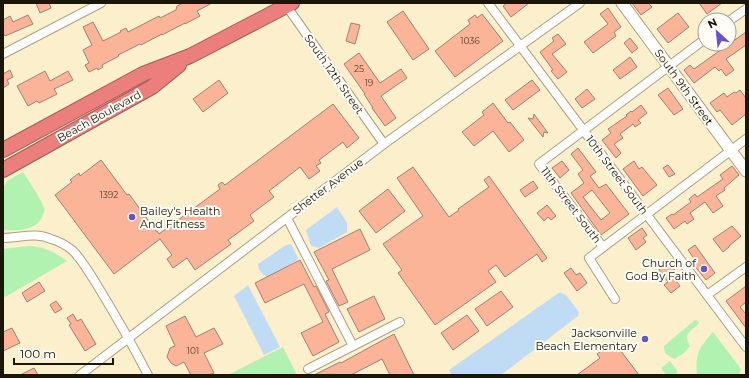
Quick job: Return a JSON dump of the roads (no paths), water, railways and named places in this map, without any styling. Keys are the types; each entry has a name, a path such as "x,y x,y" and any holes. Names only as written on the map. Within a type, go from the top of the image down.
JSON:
{"highway":[{"path":"3,150 143,74 190,56 288,4"},
{"name":"Beach Boulevard","path":"3,170 152,87 190,56"}],"street":[{"path":"3,54 101,3"},
{"name":"10th Street South","path":"488,3 746,347"},
{"name":"Shetter Avenue","path":"80,375 384,144 580,3"},
{"name":"South 9th Street","path":"622,3 746,171"},
{"name":"South 12th Street","path":"288,4 384,144"},
{"path":"737,15 746,9"},
{"path":"584,130 697,45"},
{"name":"11th Street South","path":"584,130 539,164 603,247"},
{"path":"615,299 589,258 746,139"},
{"path":"287,218 353,346"},
{"path":"3,238 29,235 41,236 50,238 72,250 81,260 129,338 148,375"},
{"path":"707,295 746,267"},
{"path":"308,369 400,322"}],"water":[{"path":"337,207 347,223 347,232 319,248 311,246 306,230"},
{"path":"291,244 298,258 296,261 267,277 259,270 258,264 286,245"},
{"path":"248,285 280,347 264,355 234,296"},
{"path":"560,292 566,295 579,312 578,316 501,375 452,375 449,370"}],"place":[{"name":"Bailey's Health And Fitness","path":"132,217"},
{"name":"Church of God By Faith","path":"704,269"},
{"name":"Jacksonville Beach Elementary","path":"645,339"}]}
